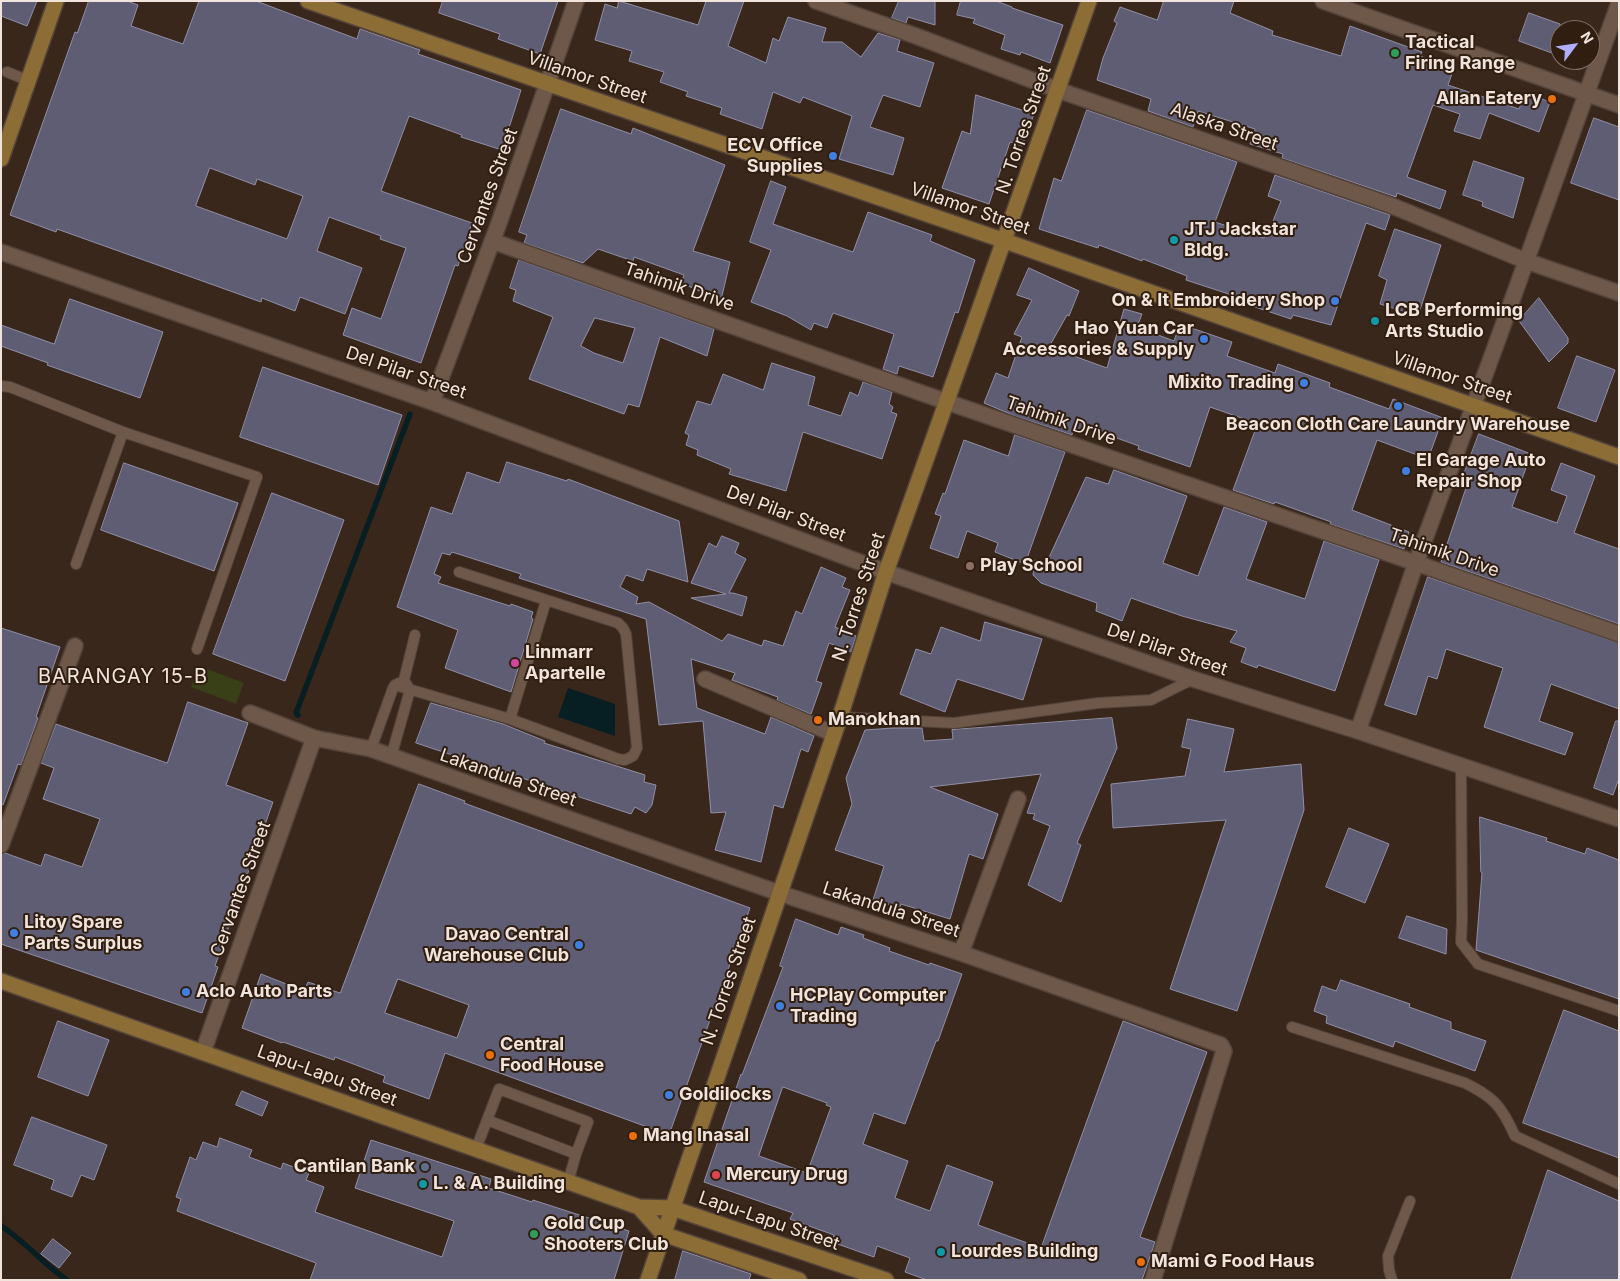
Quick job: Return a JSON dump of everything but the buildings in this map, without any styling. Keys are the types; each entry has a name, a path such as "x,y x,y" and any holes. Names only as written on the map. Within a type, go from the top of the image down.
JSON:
{"street":[{"path":"1,159 56,1"},
{"name":"Villamor Street","path":"308,1 1005,241 1619,458"},
{"name":"Cervantes Street","path":"432,402 492,241 576,1"},
{"name":"Alaska Street","path":"816,1 916,36 1058,90 1390,205 1526,261 1619,293"},
{"name":"N. Torres Street","path":"648,1280 840,717 886,572 1089,1"},
{"path":"1323,1 1619,105"},
{"path":"1358,731 1416,563 1619,3"},
{"name":"Tahimik Drive","path":"492,241 947,402 1619,634"},
{"name":"Del Pilar Street","path":"1,252 432,402 886,572 1193,679 1358,731 1619,819"},
{"path":"1,845 75,646"},
{"path":"704,679 834,734"},
{"name":"Lakandula Street","path":"250,713 314,738 371,749 779,893 961,953 1221,1045 1224,1051 1153,1280"},
{"name":"Cervantes Street","path":"203,1052 314,738"},
{"path":"961,953 1018,800"},
{"name":"Lapu-Lapu Street","path":"1,981 639,1207 672,1208 886,1280"},
{"name":"Lapu-Lapu Street","path":"639,1207 663,1234 790,1278"}],"lane":[{"path":"7,72 29,81"},
{"path":"4,385 123,432 257,477 197,649"},
{"path":"76,564 123,432"},
{"path":"400,682 410,690 510,719 618,759 625,760 633,756 637,748 626,634 623,628 618,623 459,572"},
{"path":"510,719 546,601"},
{"path":"371,749 400,682 415,635"},
{"path":"840,717 954,723 1098,703 1151,700 1193,679"},
{"path":"391,757 410,690"},
{"path":"1461,766 1461,942 1478,964 1619,1011"},
{"path":"1292,1027 1465,1082 1483,1091 1493,1100 1508,1120 1515,1136 1619,1184"},
{"path":"476,1149 499,1089 588,1122 568,1182"},
{"path":"488,1120 576,1154"},
{"path":"1392,1280 1388,1256 1410,1201"}],"green space":[{"path":"199,666 244,683 236,704 191,687"}],"water":[{"path":"568,688 615,704 615,736 558,717"}],"waterway":[{"path":"298,715 296,713 410,414"},
{"path":"1,1226 67,1280"}],"place":[{"name":"Tactical Firing Range","path":"1395,53"},
{"name":"Allan Eatery","path":"1552,99"},
{"name":"ECV Office Supplies","path":"833,156"},
{"name":"JTJ Jackstar Bldg.","path":"1174,240"},
{"name":"On & It Embroidery Shop","path":"1335,301"},
{"name":"LCB Performing Arts Studio","path":"1375,321"},
{"name":"Hao Yuan Car Accessories & Supply","path":"1204,339"},
{"name":"Mixito Trading","path":"1304,383"},
{"name":"Beacon Cloth Care Laundry Warehouse","path":"1398,406"},
{"name":"El Garage Auto Repair Shop","path":"1406,471"},
{"name":"Play School","path":"970,566"},
{"name":"Linmarr Apartelle","path":"515,663"},
{"name":"Manokhan","path":"818,720"},
{"name":"Litoy Spare Parts Surplus","path":"14,933"},
{"name":"Davao Central Warehouse Club","path":"579,945"},
{"name":"Aclo Auto Parts","path":"186,992"},
{"name":"HCPlay Computer Trading","path":"780,1006"},
{"name":"Central Food House","path":"490,1055"},
{"name":"Goldilocks","path":"669,1095"},
{"name":"Mang Inasal","path":"633,1136"},
{"name":"Cantilan Bank","path":"425,1167"},
{"name":"Mercury Drug","path":"716,1175"},
{"name":"L. & A. Building","path":"423,1184"},
{"name":"Gold Cup Shooters Club","path":"534,1234"},
{"name":"Lourdes Building","path":"941,1252"},
{"name":"Mami G Food Haus","path":"1141,1262"}],"district":[{"name":"BARANGAY 15-B","path":"123,677"}]}
